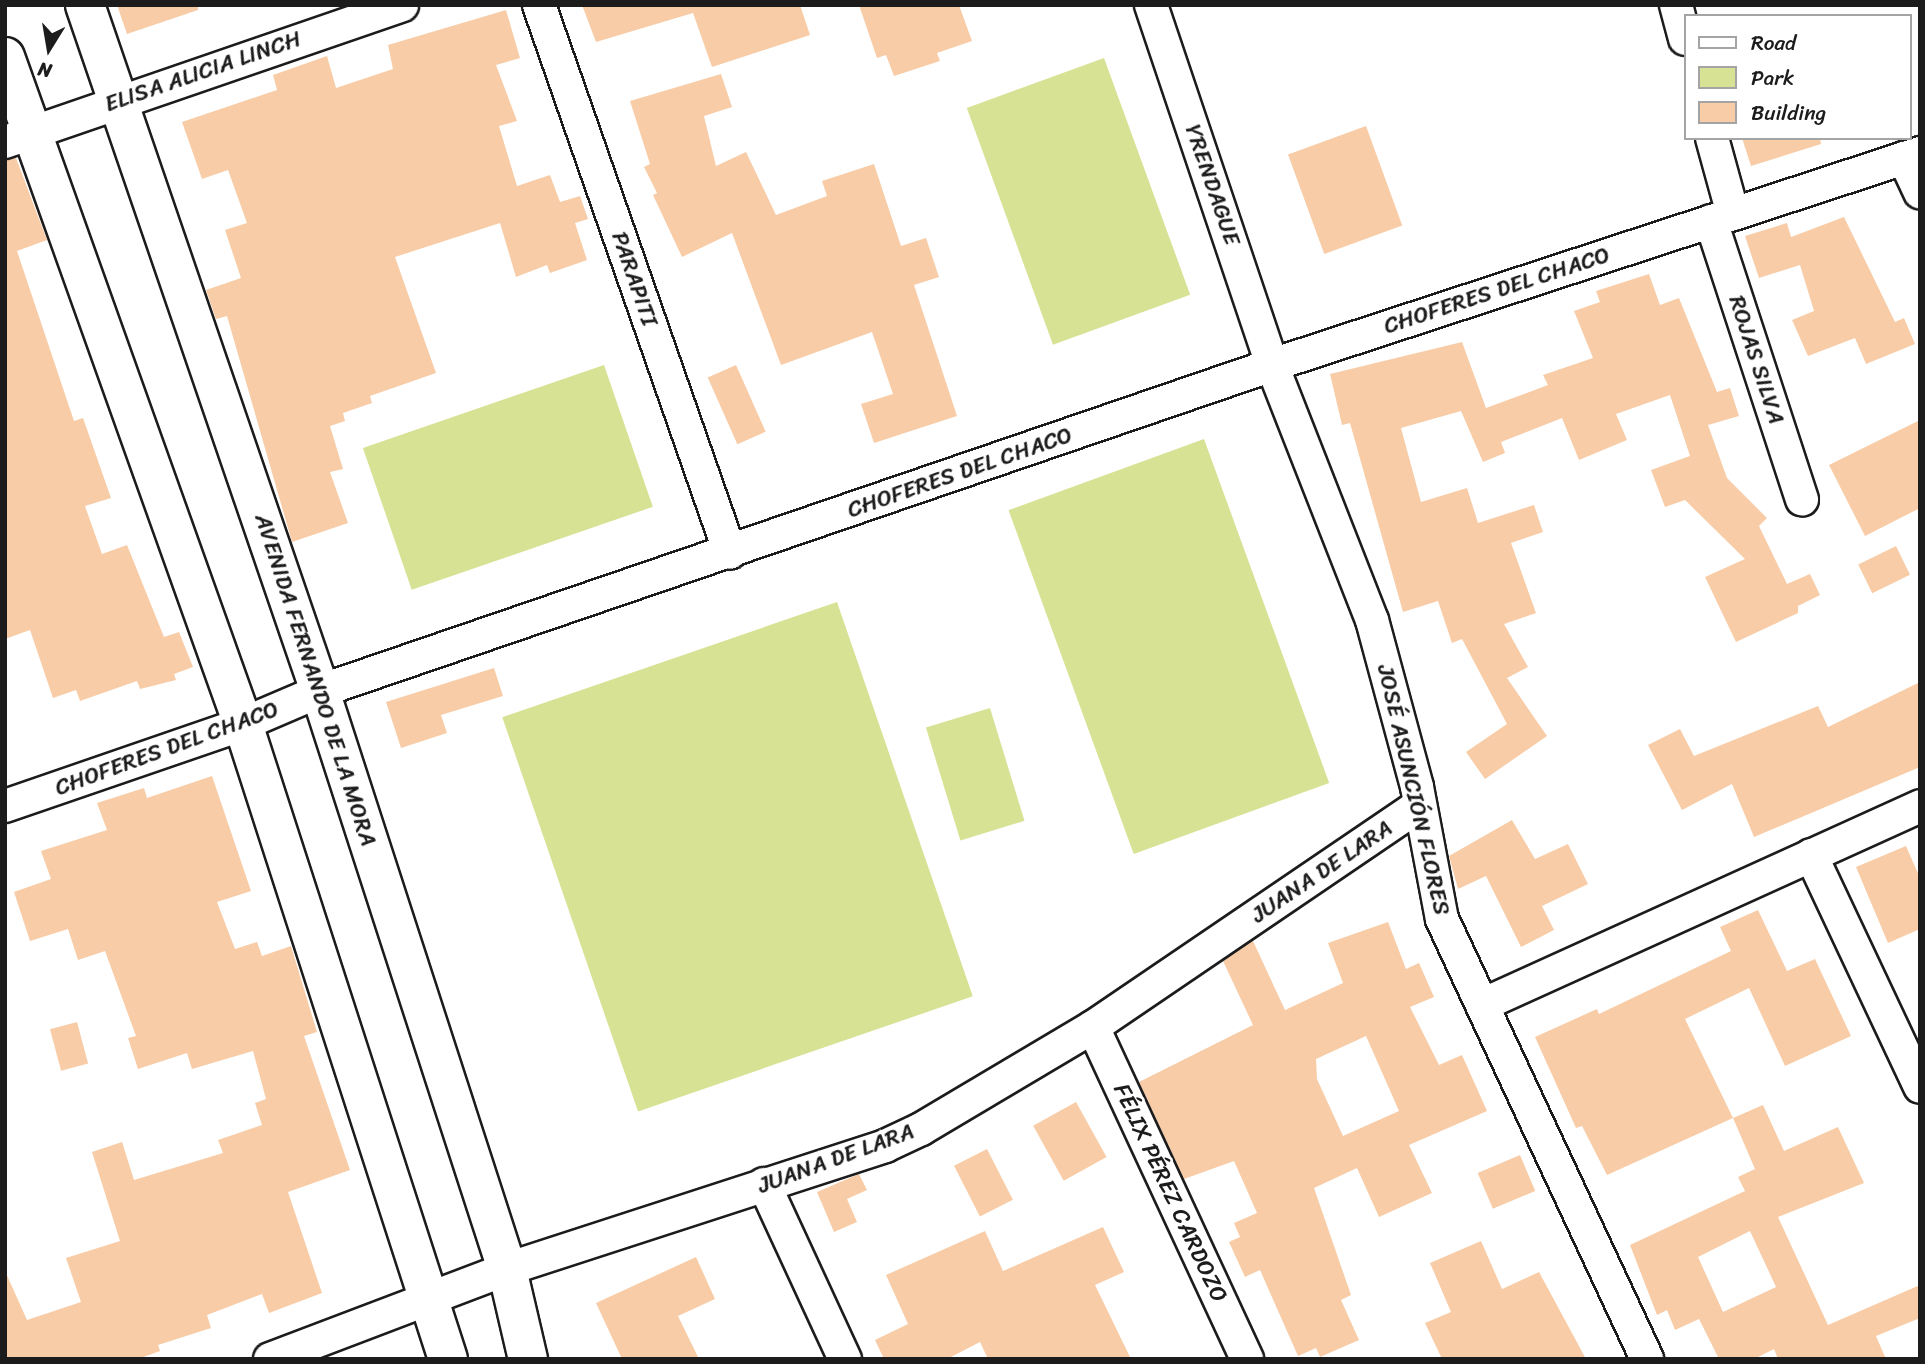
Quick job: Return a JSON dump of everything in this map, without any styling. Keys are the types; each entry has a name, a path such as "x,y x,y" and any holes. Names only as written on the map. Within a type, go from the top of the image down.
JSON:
{"main road":[{"name":"AVENIDA FERNANDO DE LA MORA","path":"85,5 320,691 508,1269 528,1359"},
{"path":"5,57 18,137 243,724 448,1359"}],"street":[{"name":"ELISA ALICIA LINCH","path":"18,137 118,100 402,5"},
{"name":"PARAPITI","path":"539,5 730,553"},
{"name":"YRENDAGUE","path":"1151,5 1272,365"},
{"path":"1676,5 1684,35"},
{"name":"ROJAS SILVA","path":"1712,140 1722,218 1802,500"},
{"name":"CHOFERES DEL CHACO","path":"5,806 243,724 320,691 730,553 1272,365 1912,155"},
{"path":"1912,155 1920,192"},
{"name":"JOSÉ ASUNCIÓN FLORES","path":"1272,365 1372,620 1419,805 1442,919 1647,1359"},
{"name":"JUANA DE LARA","path":"270,1359 430,1302 508,1269 886,1146 1093,1027 1419,805"},
{"path":"1482,1005 1920,806"},
{"path":"1811,855 1920,1087"},
{"name":"FÉLIX PÉREZ CARDOZO","path":"1093,1027 1247,1359"},
{"path":"764,1184 845,1359"}],"green space":[{"path":"1104,58 1190,295 1053,345 967,108"},
{"path":"604,365 653,507 412,590 363,448"},
{"path":"1204,439 1329,783 1134,854 1009,510"},
{"path":"837,602 973,996 638,1112 502,717"},
{"path":"990,708 1024,821 960,840 926,728"}],"building":[{"path":"117,5 198,5 198,10 127,34"},
{"path":"582,5 800,5 810,35 712,67 693,13 596,42"},
{"path":"859,5 959,5 972,41 937,53 940,61 894,76 886,55 877,58"},
{"path":"506,10 520,58 496,65 517,121 499,126 517,186 550,175 560,202 580,196 588,219 575,223 587,260 550,273 547,265 516,277 500,223 395,257 436,373 370,396 372,403 343,413 345,421 330,426 343,469 330,472 348,523 292,542 227,316 216,319 206,290 241,278 225,230 247,223 228,170 202,179 182,122 277,90 273,75 327,56 336,88 393,69 388,45"},
{"path":"721,74 732,107 704,116 716,166 746,152 776,215 827,196 822,181 874,164 901,246 926,238 939,277 914,285 957,416 874,443 861,404 893,394 872,332 781,365 732,233 682,257 653,195 657,193 644,167 650,164 630,101"},
{"path":"1366,126 1402,226 1324,254 1288,154"},
{"path":"1743,140 1820,140 1821,144 1751,166"},
{"path":"16,158 47,240 17,251 74,421 83,418 111,498 85,506 102,554 127,545 164,637 179,632 193,667 174,674 176,680 140,689 137,681 80,701 76,690 53,698 30,630 5,639 5,160"},
{"path":"1844,217 1895,322 1904,318 1915,344 1866,364 1855,338 1808,356 1792,320 1814,311 1800,265 1759,278 1745,236 1787,223 1791,237"},
{"path":"1649,274 1660,305 1679,298 1717,392 1730,388 1739,416 1708,425 1727,478 1767,518 1759,526 1787,584 1810,574 1820,595 1798,606 1798,613 1736,642 1705,577 1745,559 1685,500 1665,507 1651,470 1690,456 1670,395 1616,414 1627,440 1579,460 1562,418 1501,442 1505,453 1483,462 1461,411 1401,428 1421,502 1467,488 1478,523 1534,505 1543,532 1511,543 1536,613 1504,624 1528,667 1507,678 1547,736 1485,779 1466,752 1507,724 1462,639 1452,643 1438,601 1403,612 1350,423 1342,425 1330,374 1462,342 1486,408 1548,385 1543,375 1593,358 1574,311 1600,302 1596,291"},
{"path":"736,365 766,432 737,444 708,378"},
{"path":"1920,420 1920,508 1865,536 1829,465"},
{"path":"1896,546 1910,575 1872,593 1858,564"},
{"path":"494,668 503,696 441,715 447,733 401,748 386,702"},
{"path":"1920,682 1920,767 1754,837 1732,784 1682,810 1648,745 1680,729 1694,756 1818,706 1828,727"},
{"path":"212,776 251,891 217,902 235,949 257,942 262,956 291,946 317,1032 304,1036 350,1170 288,1192 322,1293 269,1313 262,1294 207,1315 211,1328 158,1345 160,1351 138,1359 5,1359 5,1271 27,1320 81,1302 66,1258 120,1241 92,1152 122,1142 134,1180 223,1153 218,1140 262,1125 255,1103 266,1099 253,1051 192,1069 187,1053 138,1069 128,1038 136,1036 105,951 78,960 68,929 30,941 14,892 51,879 41,851 107,830 97,803 144,788 147,798"},
{"path":"1512,820 1535,859 1568,844 1588,884 1542,906 1554,930 1521,947 1486,876 1458,889 1449,856"},
{"path":"1906,846 1920,878 1920,929 1888,943 1856,867"},
{"path":"1758,910 1787,971 1815,959 1851,1036 1785,1066 1749,988 1685,1019 1733,1118 1607,1175 1582,1126 1576,1128 1535,1037 1597,1009 1599,1014 1731,951 1720,927"},
{"path":"1388,922 1406,969 1419,963 1434,997 1410,1007 1439,1065 1462,1055 1487,1111 1409,1145 1432,1193 1379,1217 1357,1168 1314,1188 1351,1295 1341,1300 1359,1340 1320,1357 1316,1348 1298,1356 1260,1270 1245,1277 1229,1242 1240,1237 1234,1223 1257,1213 1234,1161 1184,1179 1139,1082 1253,1025 1223,961 1253,941 1285,1010 1343,983 1328,943","holes":["1366,1036 1399,1111 1343,1136 1317,1079 1316,1059"]},
{"path":"77,1022 88,1064 61,1071 50,1029"},
{"path":"1076,1102 1107,1157 1064,1181 1033,1126"},
{"path":"1763,1105 1784,1151 1838,1127 1864,1183 1778,1217 1828,1325 1920,1285 1920,1318 1876,1336 1886,1359 1778,1359 1774,1349 1754,1359 1719,1359 1699,1319 1675,1330 1667,1310 1657,1315 1630,1245 1745,1191 1738,1177 1755,1169 1733,1118","holes":["1750,1231 1776,1287 1723,1312 1698,1257"]},
{"path":"987,1149 1013,1200 980,1217 954,1166"},
{"path":"1520,1155 1535,1191 1493,1209 1478,1173"},
{"path":"859,1174 867,1190 847,1199 857,1222 834,1232 817,1192"},
{"path":"1103,1227 1124,1272 1095,1285 1131,1359 988,1359 980,1342 947,1359 884,1359 875,1340 908,1324 886,1275 985,1231 1003,1271"},
{"path":"1481,1241 1502,1289 1539,1272 1586,1359 1442,1359 1425,1323 1451,1312 1430,1263"},
{"path":"696,1257 715,1299 678,1316 699,1359 622,1359 596,1303"}]}
